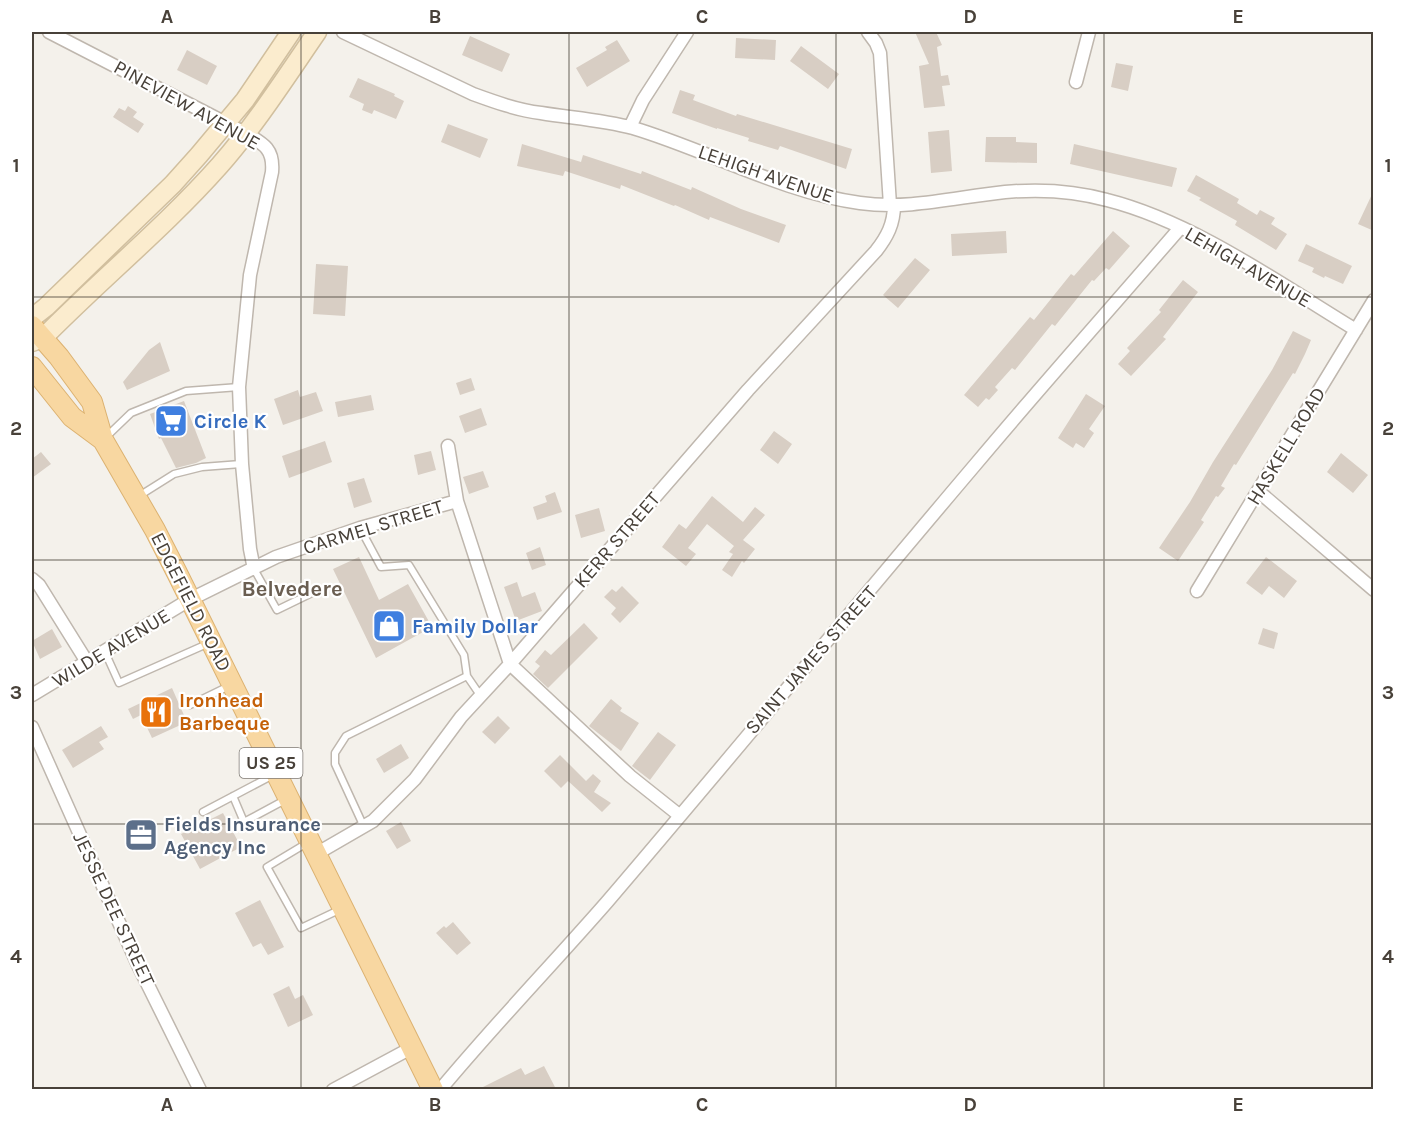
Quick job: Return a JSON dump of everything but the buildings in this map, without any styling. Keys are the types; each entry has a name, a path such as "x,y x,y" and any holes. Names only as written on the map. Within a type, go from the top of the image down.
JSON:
{"main road":[{"path":"32,318 173,184 226,124 291,32"},
{"path":"35,335 162,224 220,165 317,32"},
{"name":"EDGEFIELD ROAD","path":"35,335 92,402 103,440 155,530 434,1089"},
{"name":"EDGEFIELD ROAD","path":"32,367 72,417 103,440"}],"street":[{"name":"PINEVIEW AVENUE","path":"49,32 245,133 261,142 270,152 273,160 250,276 239,387 242,464 254,569"},
{"name":"LEHIGH AVENUE","path":"343,32 473,94 495,102 540,113 630,128 661,137 782,183 840,199 892,205 923,204 1006,192 1056,192 1081,194 1130,206 1210,242 1356,330"},
{"path":"630,128 644,100 687,32"},
{"name":"KERR STREET","path":"313,848 373,821 415,779 480,695 748,390 876,251 890,230 894,216 880,53 868,32"},
{"path":"1076,82 1089,32"},
{"name":"SAINT JAMES STREET","path":"440,1089 489,1031 608,900 976,464 1180,228"},
{"name":"HASKELL ROAD","path":"1197,591 1374,300"},
{"path":"448,446 457,501"},
{"path":"1258,491 1374,590"},
{"name":"CARMEL STREET","path":"189,600 276,557 360,528 457,501 510,663 630,776 679,814"},
{"path":"32,579 39,585 87,663"},
{"name":"WILDE AVENUE","path":"32,695 189,600"},
{"name":"JESSE DEE STREET","path":"32,727 138,965 200,1089"},
{"path":"333,1089 413,1047"}],"lane":[{"path":"103,440 131,413 186,391 239,387"},
{"path":"136,498 174,474 202,468 242,464"},
{"path":"360,528 381,567 409,565 464,655 467,676 480,695"},
{"path":"254,569 277,610 315,592"},
{"path":"105,652 119,683 211,642"},
{"path":"364,827 335,764 335,753 340,744 346,736 467,676"},
{"path":"190,705 232,685"},
{"path":"203,812 276,773"},
{"path":"233,796 244,822 288,798"},
{"path":"313,848 267,867 301,928 344,908"}],"place":[{"name":"Circle K","path":"171,421"},
{"name":"Family Dollar","path":"389,626"},
{"name":"Ironhead Barbeque","path":"156,712"},
{"name":"Fields Insurance Agency Inc","path":"141,835"}],"district":[{"name":"Belvedere","path":"292,589"}]}
